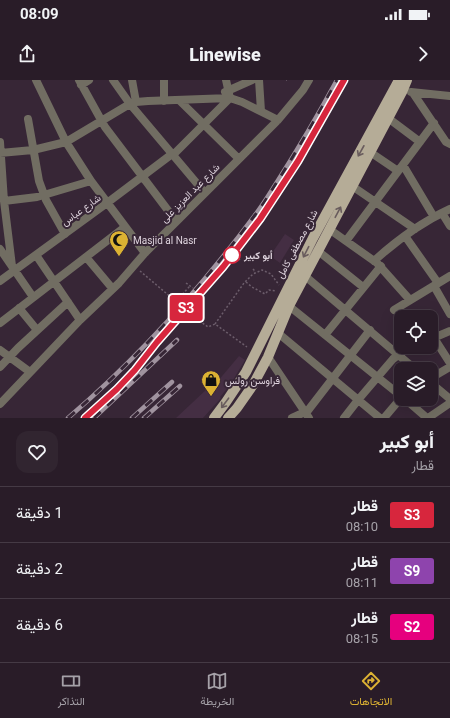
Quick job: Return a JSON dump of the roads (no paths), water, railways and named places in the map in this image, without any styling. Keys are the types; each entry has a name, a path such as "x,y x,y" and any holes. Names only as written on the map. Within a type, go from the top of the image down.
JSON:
{"main road":[{"name":"شارع مصطفى كامل","path":"214,418 246,372 313,238 400,80"},
{"path":"228,418 254,385 289,306 407,80"}],"street":[{"path":"36,80 66,142 91,181 145,253"},
{"path":"89,80 80,83 102,121 176,222"},
{"path":"113,80 205,193"},
{"path":"132,80 133,103"},
{"path":"164,80 164,101"},
{"path":"226,80 230,98"},
{"path":"216,98 228,90 252,80"},
{"path":"259,80 261,111"},
{"name":"شارع عبد العزيز على","path":"0,404 80,320 119,283 145,253 278,120 310,80"},
{"path":"402,92 450,96"},
{"path":"413,93 446,142 450,144"},
{"path":"1,153 33,150 66,142 133,103 148,101 230,98 242,102 278,120"},
{"name":"شارع عباس","path":"0,281 13,268 36,255 66,234 172,154 230,98"},
{"path":"180,101 239,159"},
{"path":"388,118 420,142"},
{"path":"28,119 39,181 44,195 66,234"},
{"path":"346,241 434,123"},
{"path":"0,142 4,200 13,268"},
{"path":"370,152 401,168 434,217"},
{"path":"4,200 44,195 91,181"},
{"path":"352,186 414,229"},
{"path":"374,261 414,229 446,211 450,226"},
{"path":"0,323 125,227"},
{"path":"329,229 381,266 410,300"},
{"path":"405,236 436,284 450,314"},
{"path":"0,249 33,297"},
{"path":"318,251 363,288"},
{"path":"36,255 80,320"},
{"path":"86,257 112,288"},
{"path":"325,335 381,266"},
{"path":"306,276 394,351"},
{"path":"394,310 450,276"},
{"path":"0,367 68,302"},
{"path":"289,306 394,391"},
{"path":"19,308 37,330"},
{"path":"292,418 307,414 370,330"},
{"path":"438,336 450,331"},
{"path":"278,333 380,418"},
{"path":"438,347 450,363"},
{"path":"0,350 30,372"},
{"path":"344,418 398,354 407,362"},
{"path":"268,356 307,414"},
{"path":"438,374 450,367"},
{"path":"438,389 450,399"},
{"path":"414,406 427,418 450,403"},
{"path":"384,418 394,406"}],"railway":[{"path":"68,418 119,371 167,322 234,243 269,195 308,132 337,80"},
{"path":"204,289 244,240 280,189 329,108 344,80"},
{"path":"94,418 177,340"},
{"path":"85,418 117,389 135,370 157,342"},
{"path":"132,418 172,382"},
{"path":"144,418 180,386"}],"train":[{"name":"S3","path":"85,418 117,389 135,370 157,342 223,267 260,219 298,161 344,80"}],"place":[{"name":"أبو كبير","path":"232,255"},
{"name":"Masjid al Nasr","path":"119,257"},
{"name":"فراوسن رولس","path":"211,397"}]}
